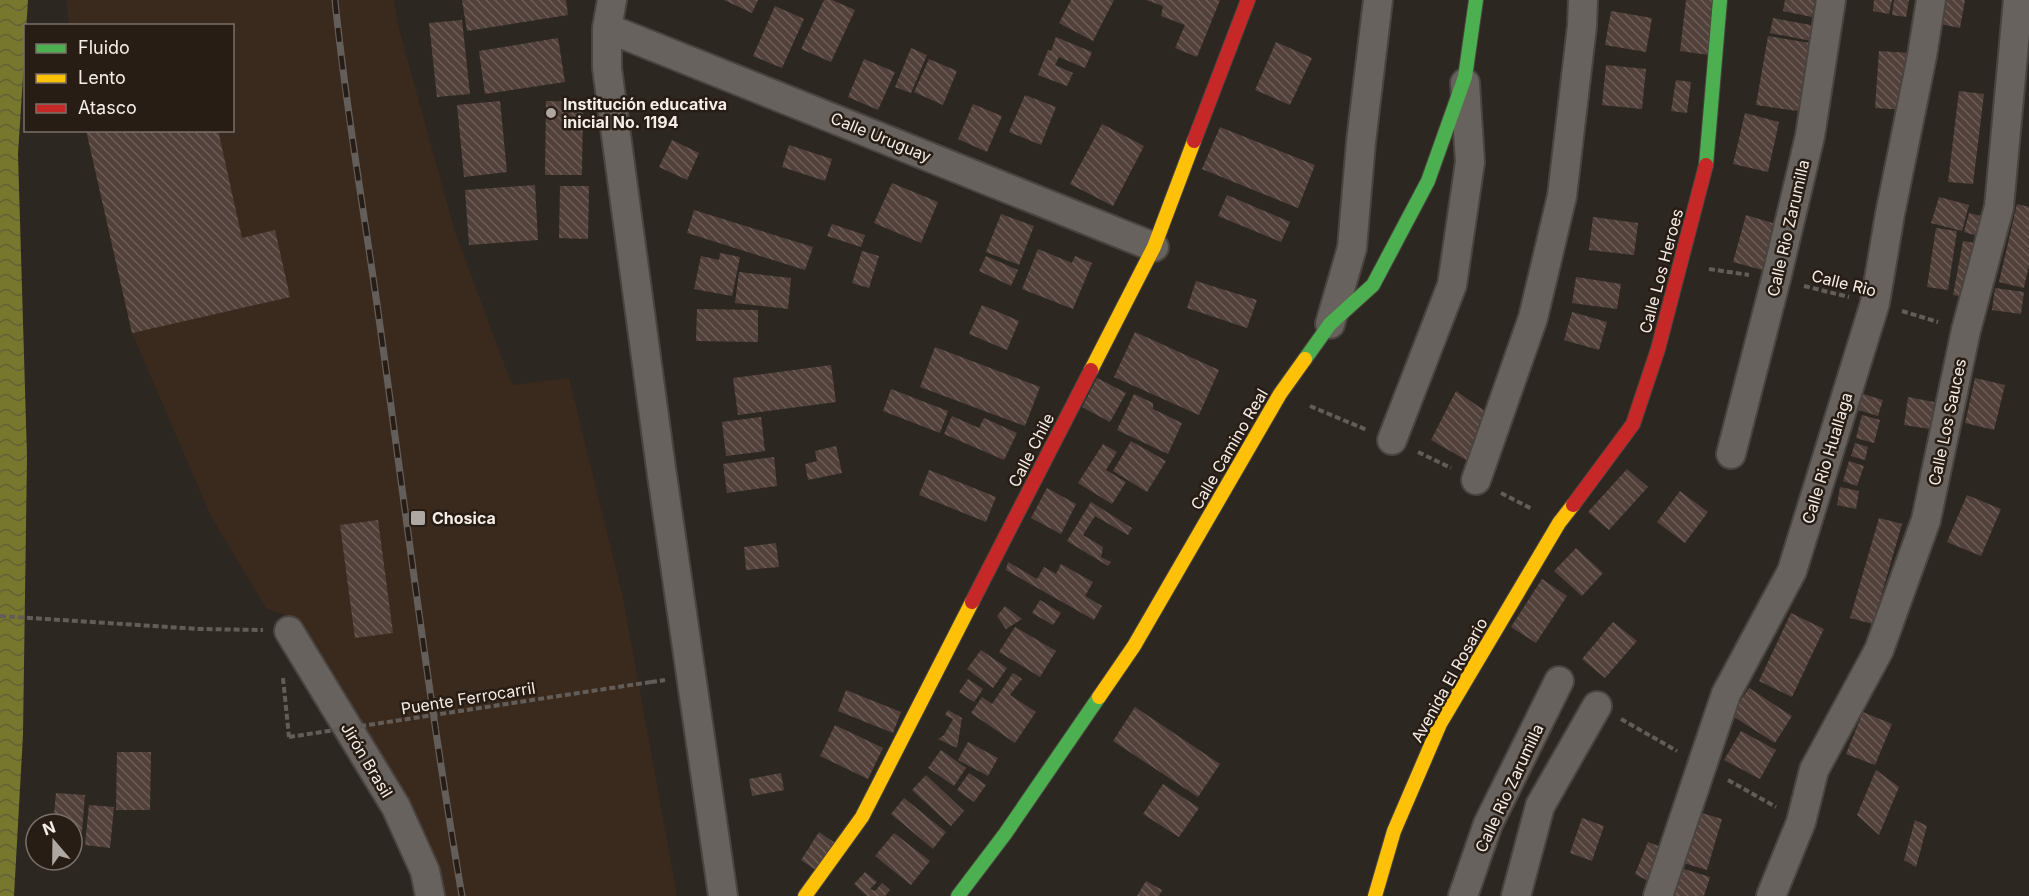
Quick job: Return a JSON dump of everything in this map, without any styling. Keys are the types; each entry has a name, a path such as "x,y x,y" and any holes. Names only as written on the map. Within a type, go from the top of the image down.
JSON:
{"street":[{"path":"612,0 607,28 607,68 661,468 723,896"},
{"name":"Calle Chile","path":"805,896 862,817 1154,247 1248,0"},
{"path":"1330,324 1352,248 1361,142 1378,0"},
{"name":"Calle Camino Real","path":"958,896 1005,834 1134,646 1280,394 1330,324 1373,285 1428,182 1465,77 1476,0"},
{"path":"1476,480 1533,318 1562,196 1583,0"},
{"name":"Calle Los Heroes","path":"1559,523 1633,424 1658,349 1706,166 1720,0"},
{"name":"Calle Rio Zarumilla","path":"1731,454 1810,136 1831,0"},
{"name":"Calle Rio Huallaga","path":"1658,896 1726,694 1792,572 1875,303 1931,0"},
{"name":"Calle Los Sauces","path":"1771,896 1801,822 1814,770 1879,650 1926,520 1966,330 1999,207 2018,0"},
{"name":"Calle Uruguay","path":"607,28 1154,247"},
{"path":"1392,440 1452,285 1470,162 1465,77"},
{"name":"Avenida El Rosario","path":"1375,896 1394,831 1440,724 1559,523"},
{"name":"Jirón Brasil","path":"289,631 396,807 425,871 430,896"},
{"name":"Calle Rio Zarumilla","path":"1463,896 1488,824 1559,681"},
{"path":"1516,896 1540,806 1597,706"}],"path":[{"name":"Calle Rio","path":"1679,264 1776,279 1875,303 1966,330"},
{"path":"1280,394 1392,440 1559,523"},
{"path":"0,616 199,629 289,631"},
{"name":"Puente Ferrocarril","path":"289,631 283,680 289,737 651,682"}],"shaded area":[{"path":"66,0 394,0 399,29 455,232 512,385 569,378 623,598 677,896 444,896 425,839 293,618 266,608 211,516 132,333 86,132 234,132 234,24 69,24"}],"water":[{"path":"0,0 28,0 26,24 24,24 18,154 27,456 23,735 14,896 0,896"}],"building":[{"path":"462,0 566,0 568,15 467,31"},
{"path":"724,0 758,0 752,13"},
{"path":"824,0 832,0 855,10 831,62 801,49"},
{"path":"1071,0 1114,0 1093,41 1059,23"},
{"path":"1146,0 1220,0 1197,57 1175,48 1185,25 1161,16 1163,6"},
{"path":"1686,0 1716,0 1709,55 1680,51"},
{"path":"1785,0 1815,0 1812,17 1783,11"},
{"path":"1874,0 1892,0 1889,14 1873,11"},
{"path":"1894,0 1909,0 1906,17 1892,15"},
{"path":"1939,0 1965,0 1960,28 1935,23"},
{"path":"775,6 804,19 782,68 753,56"},
{"path":"1611,11 1652,18 1646,52 1605,45"},
{"path":"1773,18 1816,26 1812,41 1770,33"},
{"path":"462,20 470,94 437,97 429,23"},
{"path":"1768,36 1810,43 1798,111 1756,105"},
{"path":"1056,37 1092,52 1085,68 1059,57 1055,65 1073,73 1067,86 1038,75"},
{"path":"558,38 565,82 485,94 479,51"},
{"path":"1276,42 1312,58 1290,105 1255,90"},
{"path":"911,48 927,55 911,93 895,87"},
{"path":"1879,51 1910,53 1906,110 1875,108"},
{"path":"864,59 895,72 878,110 848,97"},
{"path":"929,59 957,71 943,105 914,92"},
{"path":"1606,65 1646,69 1642,109 1602,105"},
{"path":"1676,80 1691,82 1687,113 1671,111"},
{"path":"1959,91 1984,94 1973,184 1948,182"},
{"path":"1025,95 1056,107 1041,145 1009,132"},
{"path":"500,101 507,172 464,177 457,105"},
{"path":"546,101 583,102 582,175 545,175"},
{"path":"973,104 1002,116 987,152 958,139"},
{"path":"1745,113 1779,122 1768,172 1733,164"},
{"path":"1102,124 1144,146 1113,206 1070,184"},
{"path":"1220,127 1315,165 1298,208 1202,169"},
{"path":"86,132 218,132 242,238 275,230 290,297 132,333"},
{"path":"672,140 699,153 687,180 659,167"},
{"path":"789,145 832,159 825,181 782,167"},
{"path":"892,183 938,202 921,243 874,223"},
{"path":"535,185 538,240 469,245 465,190"},
{"path":"560,186 589,186 588,239 559,238"},
{"path":"1227,195 1290,222 1281,242 1218,216"},
{"path":"1939,197 1969,205 1962,231 1931,223"},
{"path":"2017,204 2029,207 2029,265 2024,288 1999,282"},
{"path":"694,210 813,247 805,270 687,233"},
{"path":"1969,213 1993,219 1988,239 1964,232"},
{"path":"1001,214 1034,226 1019,265 986,252"},
{"path":"1746,215 1779,225 1766,271 1733,262"},
{"path":"1593,217 1638,223 1634,255 1589,250"},
{"path":"832,224 865,235 861,247 827,236"},
{"path":"1936,228 1957,231 1948,290 1927,287"},
{"path":"1963,241 1982,244 1971,298 1953,295"},
{"path":"1038,249 1072,263 1075,256 1092,263 1073,309 1022,289"},
{"path":"862,251 879,256 869,288 852,283"},
{"path":"720,253 740,257 732,296 694,289 701,256 719,260"},
{"path":"986,256 1018,270 1011,286 979,271"},
{"path":"739,272 791,278 788,309 735,303"},
{"path":"1576,277 1621,284 1617,309 1572,303"},
{"path":"1196,281 1257,300 1247,328 1187,308"},
{"path":"1995,288 2024,292 2021,314 1992,310"},
{"path":"982,305 1019,321 1007,350 969,334"},
{"path":"697,309 758,310 758,342 696,341"},
{"path":"1572,312 1607,322 1599,350 1564,340"},
{"path":"1135,332 1219,370 1199,415 1114,377"},
{"path":"935,347 1040,387 1025,426 920,387"},
{"path":"831,365 836,402 738,415 733,378"},
{"path":"1097,378 1126,393 1110,422 1082,407"},
{"path":"1975,378 2005,385 1994,430 1965,423"},
{"path":"891,389 948,411 940,433 883,411"},
{"path":"1456,391 1498,420 1473,464 1431,440"},
{"path":"1860,393 1883,400 1878,416 1855,409"},
{"path":"1134,394 1153,403 1153,409 1182,423 1168,454 1117,430"},
{"path":"1908,397 1934,402 1930,429 1904,425"},
{"path":"1862,415 1880,420 1874,443 1856,438"},
{"path":"952,416 979,428 984,418 1017,433 1004,460 944,434"},
{"path":"761,417 765,451 726,456 722,422"},
{"path":"1131,441 1166,461 1147,492 1113,471"},
{"path":"1855,443 1868,447 1865,460 1851,456"},
{"path":"1103,444 1117,452 1106,470 1126,482 1112,504 1078,483"},
{"path":"836,446 842,473 808,480 805,464 817,461 815,451"},
{"path":"774,457 777,486 727,493 723,464"},
{"path":"1849,461 1864,466 1857,486 1843,481"},
{"path":"1627,469 1648,487 1609,530 1588,512"},
{"path":"929,470 996,497 986,522 919,495"},
{"path":"1840,487 1859,491 1856,509 1837,505"},
{"path":"1047,488 1076,504 1061,534 1031,518"},
{"path":"1680,491 1708,512 1685,543 1657,522"},
{"path":"1967,495 2001,509 1981,556 1947,542"},
{"path":"1091,502 1132,528 1128,535 1095,516 1083,535 1103,547 1101,557 1111,562 1108,566 1067,541"},
{"path":"1879,518 1902,524 1873,624 1850,618"},
{"path":"378,520 393,633 355,638 340,525"},
{"path":"776,543 779,567 746,570 744,547"},
{"path":"1576,548 1603,573 1582,596 1554,571"},
{"path":"1008,562 1037,579 1044,567 1056,574 1061,564 1093,582 1085,596 1102,606 1094,620 1006,570"},
{"path":"1542,579 1567,596 1536,643 1511,627"},
{"path":"1040,600 1061,613 1053,625 1032,613"},
{"path":"1005,606 1022,619 1006,629 997,616"},
{"path":"1791,613 1824,629 1792,697 1759,681"},
{"path":"1613,622 1637,641 1605,678 1582,659"},
{"path":"1015,627 1056,651 1040,677 999,652"},
{"path":"981,650 1007,668 993,688 967,669"},
{"path":"1013,673 1022,679 1010,695 1036,712 1015,743 971,713 982,697 992,704"},
{"path":"968,679 983,689 974,702 959,692"},
{"path":"1749,688 1792,716 1775,743 1731,715"},
{"path":"846,690 901,712 893,733 838,711"},
{"path":"1135,707 1220,764 1198,797 1113,741"},
{"path":"948,710 962,718 957,748 938,739 944,735 953,719 945,715"},
{"path":"1863,712 1892,724 1875,765 1846,754"},
{"path":"835,725 883,748 868,779 820,756"},
{"path":"1741,731 1776,750 1760,779 1724,760"},
{"path":"968,742 998,758 988,776 958,760"},
{"path":"941,750 966,768 954,786 928,768"},
{"path":"117,752 151,752 150,810 116,810"},
{"path":"1876,770 1899,787 1879,835 1857,815"},
{"path":"781,773 784,790 752,796 749,779"},
{"path":"969,773 986,785 974,802 957,790"},
{"path":"926,775 964,811 951,826 912,790"},
{"path":"1163,784 1199,808 1179,837 1143,814"},
{"path":"56,793 85,795 84,812 54,812"},
{"path":"904,798 946,832 933,849 891,814"},
{"path":"89,805 114,807 110,848 85,845"},
{"path":"1692,810 1722,819 1707,870 1677,861"},
{"path":"1582,818 1604,826 1592,861 1570,853"},
{"path":"1915,820 1927,826 1916,867 1904,860"},
{"path":"819,832 835,843 817,871 801,860"},
{"path":"894,833 930,861 911,885 875,856"},
{"path":"1648,842 1669,850 1652,883 1635,874"},
{"path":"1681,868 1710,877 1704,896 1673,896"},
{"path":"865,872 877,882 870,889 875,891 882,883 890,890 885,896 867,896 854,884"},
{"path":"1146,881 1162,890 1159,896 1137,896"}],"railway":[{"path":"335,0 350,125 429,685 462,896"}],"traffic: fast":[{"path":"1305,359 1330,324 1373,285 1428,181 1465,77 1476,0"},
{"path":"1706,165 1720,0"},
{"path":"958,896 1005,834 1099,697"}],"traffic: slow":[{"path":"1091,370 1154,247 1194,141"},
{"path":"1099,697 1134,646 1280,394 1305,359"},
{"path":"1375,896 1394,831 1440,724 1559,523 1573,505"},
{"path":"805,896 862,817 972,602"}],"traffic: jam":[{"path":"1194,141 1248,0"},
{"path":"1573,505 1633,424 1658,349 1706,165"},
{"path":"972,602 1091,370"}],"place":[{"name":"Institución educativa inicial No. 1194","path":"551,113"},
{"name":"Chosica","path":"418,518"}]}
